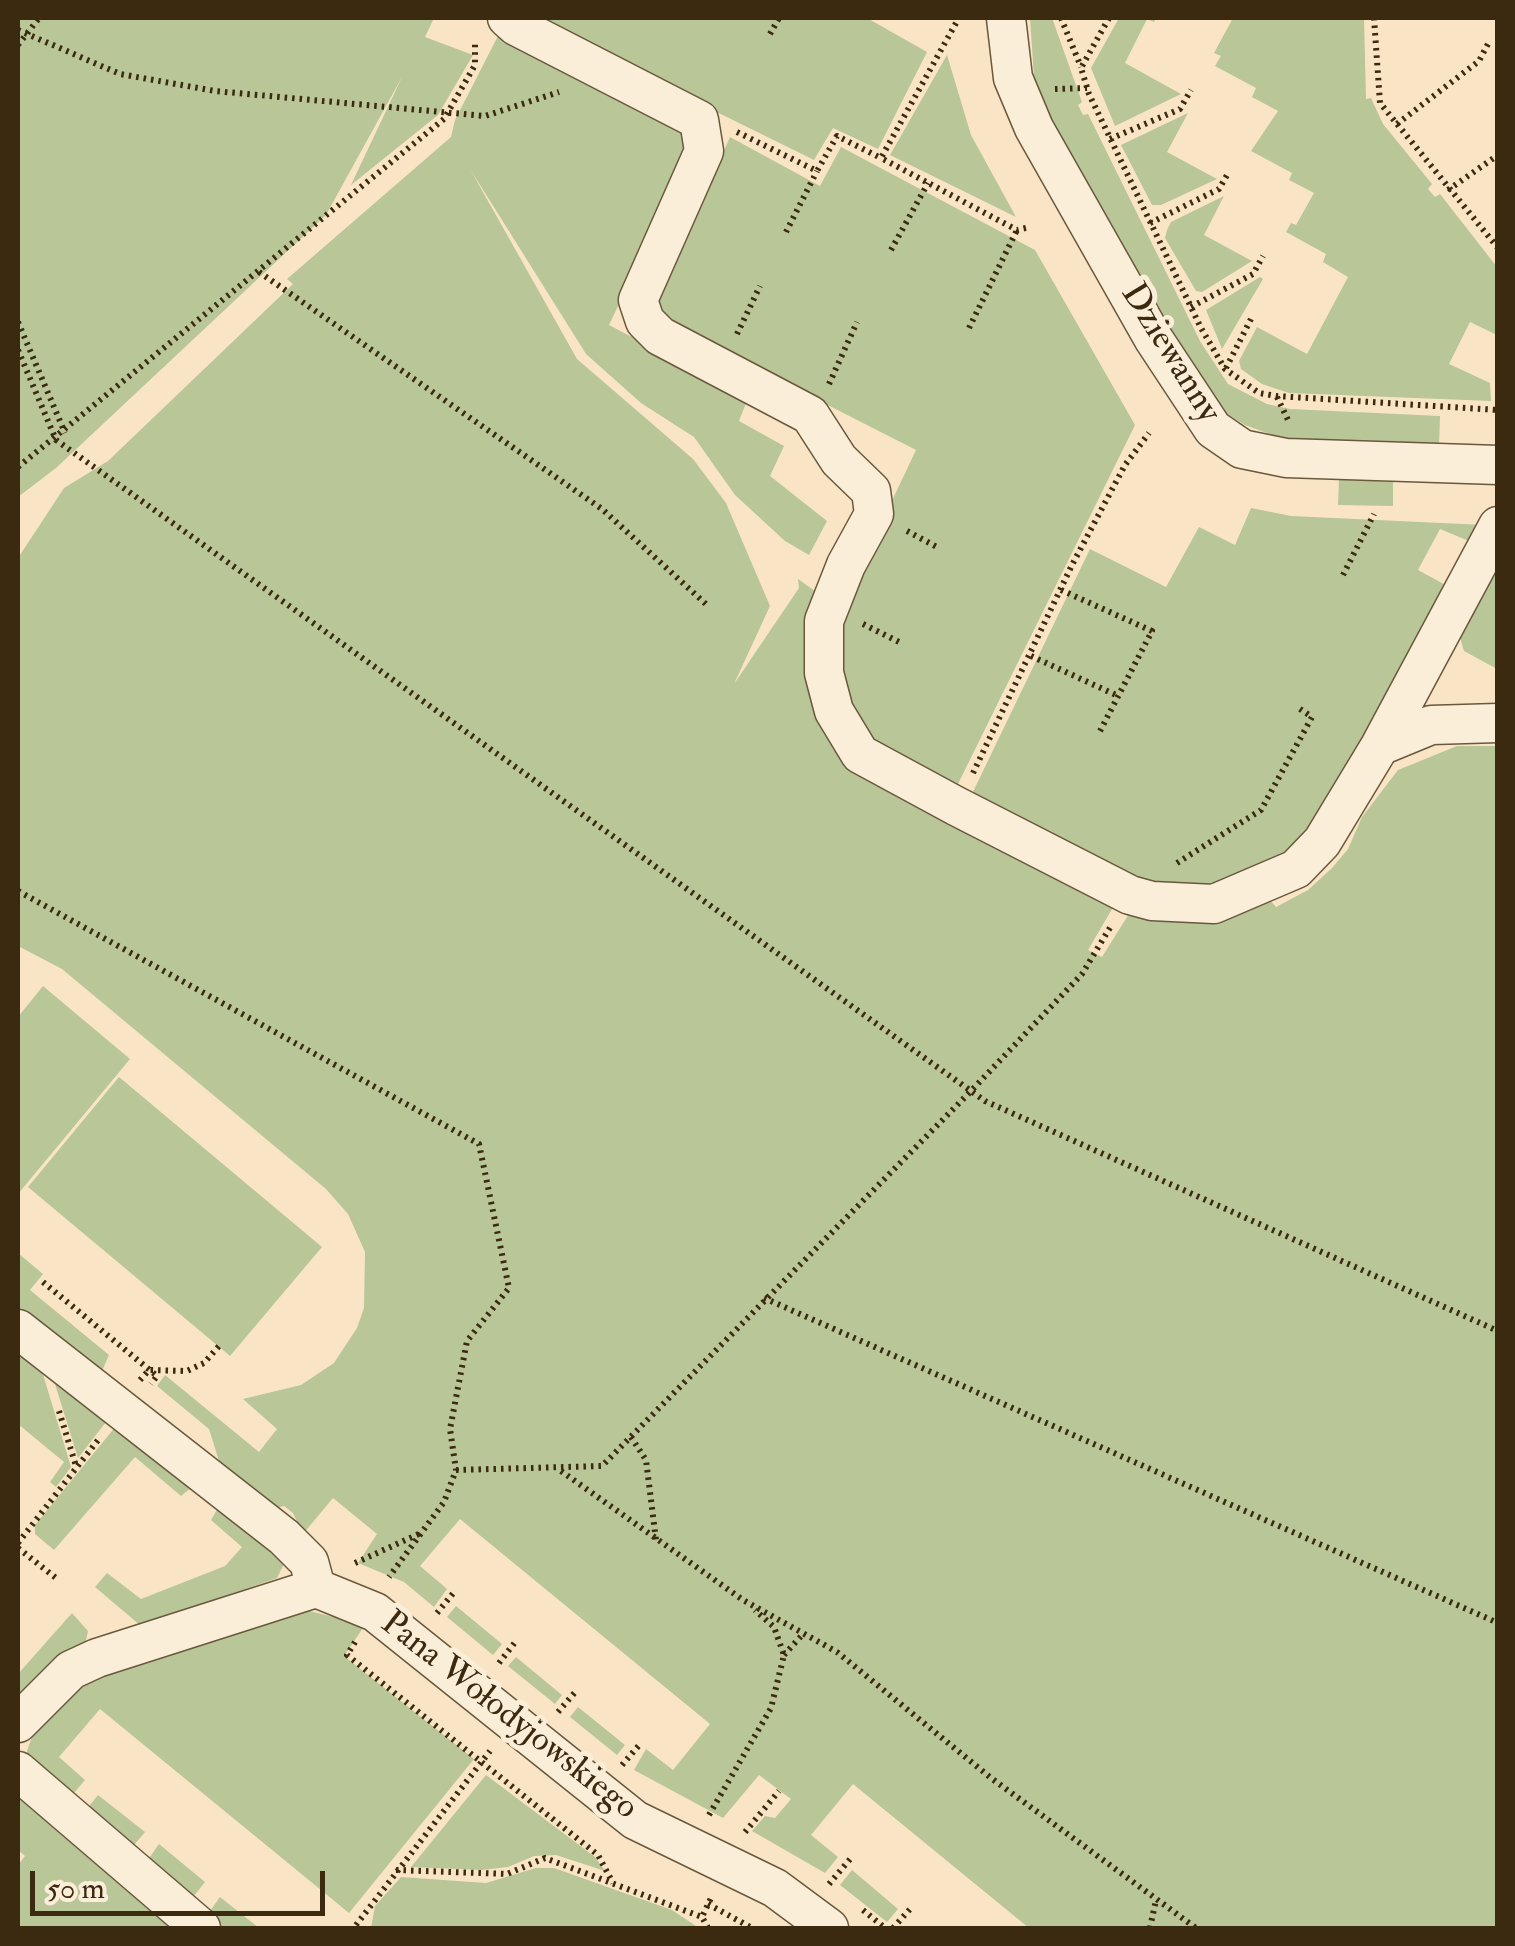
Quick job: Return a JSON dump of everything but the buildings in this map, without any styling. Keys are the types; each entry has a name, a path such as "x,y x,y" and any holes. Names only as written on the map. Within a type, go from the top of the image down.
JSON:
{"street":[{"path":"507,18 699,120 704,150 638,300 645,321 660,336 810,415 839,460 870,490 874,514 846,566 824,622 824,673 834,711 860,754 1125,903 1214,904 1296,869 1322,842 1380,746 1498,526"},
{"name":"Dziewanny","path":"1006,18 1014,78 1034,128 1153,338 1213,429 1242,449 1286,458 1498,464"},
{"path":"1380,746 1431,726 1498,723"},
{"path":"18,1329 284,1537 308,1562 316,1588 98,1658 72,1670 18,1723"},
{"name":"Pana Wołodyjowskiego","path":"316,1588 390,1602 513,1722 635,1820 775,1888 843,1910"},
{"path":"18,1772 200,1928"}],"path":[{"path":"18,45 39,18"},
{"path":"770,34 779,18"},
{"path":"1061,18 1110,139 1225,369 1259,394 1498,410"},
{"path":"1081,68 1108,18"},
{"path":"1374,18 1380,103 1498,248"},
{"path":"881,158 956,23"},
{"path":"18,30 120,74 215,91 448,114 485,116 612,75"},
{"path":"18,467 56,440 448,114 476,65 474,38"},
{"path":"1396,124 1479,61 1490,40"},
{"path":"1110,139 1180,109 1191,90"},
{"path":"699,120 732,130 817,171"},
{"path":"786,232 837,136 1017,230 1030,227"},
{"path":"1448,190 1498,155"},
{"path":"1150,222 1219,189 1227,174"},
{"path":"891,250 928,183"},
{"path":"969,328 1017,230"},
{"path":"1191,307 1253,274 1263,256"},
{"path":"259,272 602,509 708,606"},
{"path":"720,368 760,286"},
{"path":"1225,369 1253,316"},
{"path":"18,322 64,433"},
{"path":"810,415 820,404 858,322"},
{"path":"18,350 56,440 971,1092 1498,1331"},
{"path":"1498,357 1498,382"},
{"path":"956,806 1125,464 1149,432"},
{"path":"1343,575 1374,514"},
{"path":"1061,590 1152,631 1099,734"},
{"path":"1031,656 1116,695"},
{"path":"456,1470 602,1466 1082,974 1125,903 1262,810 1312,718 1297,707"},
{"path":"18,891 479,1144 509,1288 467,1341 450,1428 456,1470 444,1502 388,1580 390,1602 347,1655 598,1855 613,1883"},
{"path":"42,1282 149,1370 187,1370 204,1363 219,1346"},
{"path":"764,1298 1498,1623"},
{"path":"631,1437 646,1460 656,1540"},
{"path":"559,1469 743,1600 837,1652 991,1778 1196,1928"},
{"path":"316,1588 364,1558 422,1532"},
{"path":"18,1548 56,1578"},
{"path":"434,1616 455,1591"},
{"path":"743,1600 774,1627 784,1655"},
{"path":"419,1604 450,1628"},
{"path":"709,1816 771,1708 784,1655 803,1634"},
{"path":"497,1665 516,1641"},
{"path":"482,1653 510,1676"},
{"path":"557,1714 577,1690"},
{"path":"356,1925 535,1696 570,1724"},
{"path":"620,1767 641,1743"},
{"path":"608,1756 632,1776"},
{"path":"693,1808 747,1835 780,1791"},
{"path":"396,1870 507,1874 545,1858 702,1916"},
{"path":"829,1884 851,1858"},
{"path":"816,1872 829,1884 843,1910 885,1928"},
{"path":"1150,1928 1156,1900"},
{"path":"708,1904 752,1928"},
{"path":"893,1928 910,1908"}],"green space":[{"path":"18,18 434,18 425,37 473,55 438,115 351,185 402,77 326,215 56,468 18,497"},
{"path":"526,18 867,18 927,52 878,149 833,128 814,160"},
{"path":"1030,18 1052,18 1082,102 1078,105 1083,115 1088,114 1200,341 1228,384 1267,404 1290,409 1440,416 1439,446 1283,439 1245,425 1221,410 1181,352 1053,124 1034,77"},
{"path":"1119,18 1156,18 1154,22 1147,19 1125,63 1181,94 1115,126 1091,68"},
{"path":"1233,18 1364,18 1366,99 1371,98 1383,124 1432,184 1428,189 1435,197 1440,194 1497,267 1497,335 1470,322 1449,364 1490,383 1491,401 1289,393 1262,384 1241,369 1239,361 1257,327 1307,354 1348,277 1323,262 1326,254 1286,232 1291,223 1296,225 1314,193 1289,180 1292,173 1251,151 1278,111 1252,97 1256,88 1215,66 1221,56 1214,53"},
{"path":"499,34 674,120 689,144 680,176 609,325 748,398 739,421 784,446 770,476 827,521 809,555 785,541 735,495 694,437 641,403 586,354 470,169 577,359 693,459 726,503 770,606 734,684 799,588 798,579 819,594 825,724 1115,904 1088,950 1102,957 1132,909 1203,921 1269,899 1276,907 1308,890 1332,868 1348,849 1362,817 1398,770 1457,746 1497,746 1497,1928 1029,1928 853,1784 811,1835 838,1857 825,1873 752,1831 765,1816 775,1818 791,1799 759,1775 723,1818 634,1770 646,1749 673,1770 710,1724 460,1519 420,1566 447,1589 434,1607 404,1582 358,1563 377,1534 333,1498 303,1534 293,1513 284,1506 276,1508 219,1461 209,1429 157,1386 165,1375 259,1452 277,1429 243,1399 301,1385 334,1363 357,1328 364,1308 365,1252 348,1214 326,1189 62,969 18,946 18,558 64,488 108,461 293,284 287,279 451,137 455,120"},
{"path":"947,55 971,135 1016,217 890,155"},
{"path":"1188,113 1167,152 1217,179 1161,205 1152,205 1121,145"},
{"path":"730,137 820,186 841,147 1035,250 1135,425 956,788 863,741 841,701 835,621 916,450 663,321 659,297"},
{"path":"1224,196 1204,235 1252,261 1202,292 1196,291 1165,238 1167,230 1171,222"},
{"path":"1260,277 1263,279 1222,349 1206,310"},
{"path":"1339,479 1393,482 1393,506 1338,505"},
{"path":"1251,508 1291,516 1484,525 1476,544 1440,529 1418,570 1451,588 1318,825 1284,854 1216,888 1150,885 970,798 1090,549 1166,587 1199,527 1235,545"},
{"path":"1497,559 1497,669 1464,651 1457,627"},
{"path":"43,986 130,1059 18,1194 18,1017"},
{"path":"119,1077 322,1247 230,1356 28,1187"},
{"path":"18,1253 43,1274 30,1290 109,1355 99,1378 18,1313"},
{"path":"18,1351 42,1371 71,1467 56,1487 50,1482 64,1462 18,1424"},
{"path":"54,1381 106,1422 78,1458"},
{"path":"121,1420 192,1487 181,1496 135,1457 54,1550 35,1534 35,1525"},
{"path":"219,1506 287,1558 277,1578 141,1626 95,1587 107,1573 141,1599 225,1566 242,1547 211,1520"},
{"path":"456,1606 502,1644 493,1655 447,1617"},
{"path":"306,1610 365,1625 344,1656 474,1759 349,1913 100,1709 59,1757 85,1780 68,1800 29,1763 27,1751 32,1737 83,1681"},
{"path":"72,1613 88,1631 85,1645 18,1707 18,1674"},
{"path":"516,1657 562,1695 555,1704 508,1666"},
{"path":"578,1707 625,1745 617,1755 570,1717"},
{"path":"486,1775 595,1857 605,1871 556,1855 534,1856 508,1867 482,1870 411,1867"},
{"path":"18,1788 189,1928 18,1928 18,1865 25,1856 18,1850"},
{"path":"98,1795 145,1832 130,1850 83,1814"},
{"path":"159,1844 205,1882 190,1901 145,1864"},
{"path":"536,1868 554,1868 672,1910 699,1928 371,1928 375,1906 401,1877 486,1883"},
{"path":"852,1870 898,1909 887,1922 840,1885"},
{"path":"220,1897 259,1928 218,1928 205,1918"}]}
